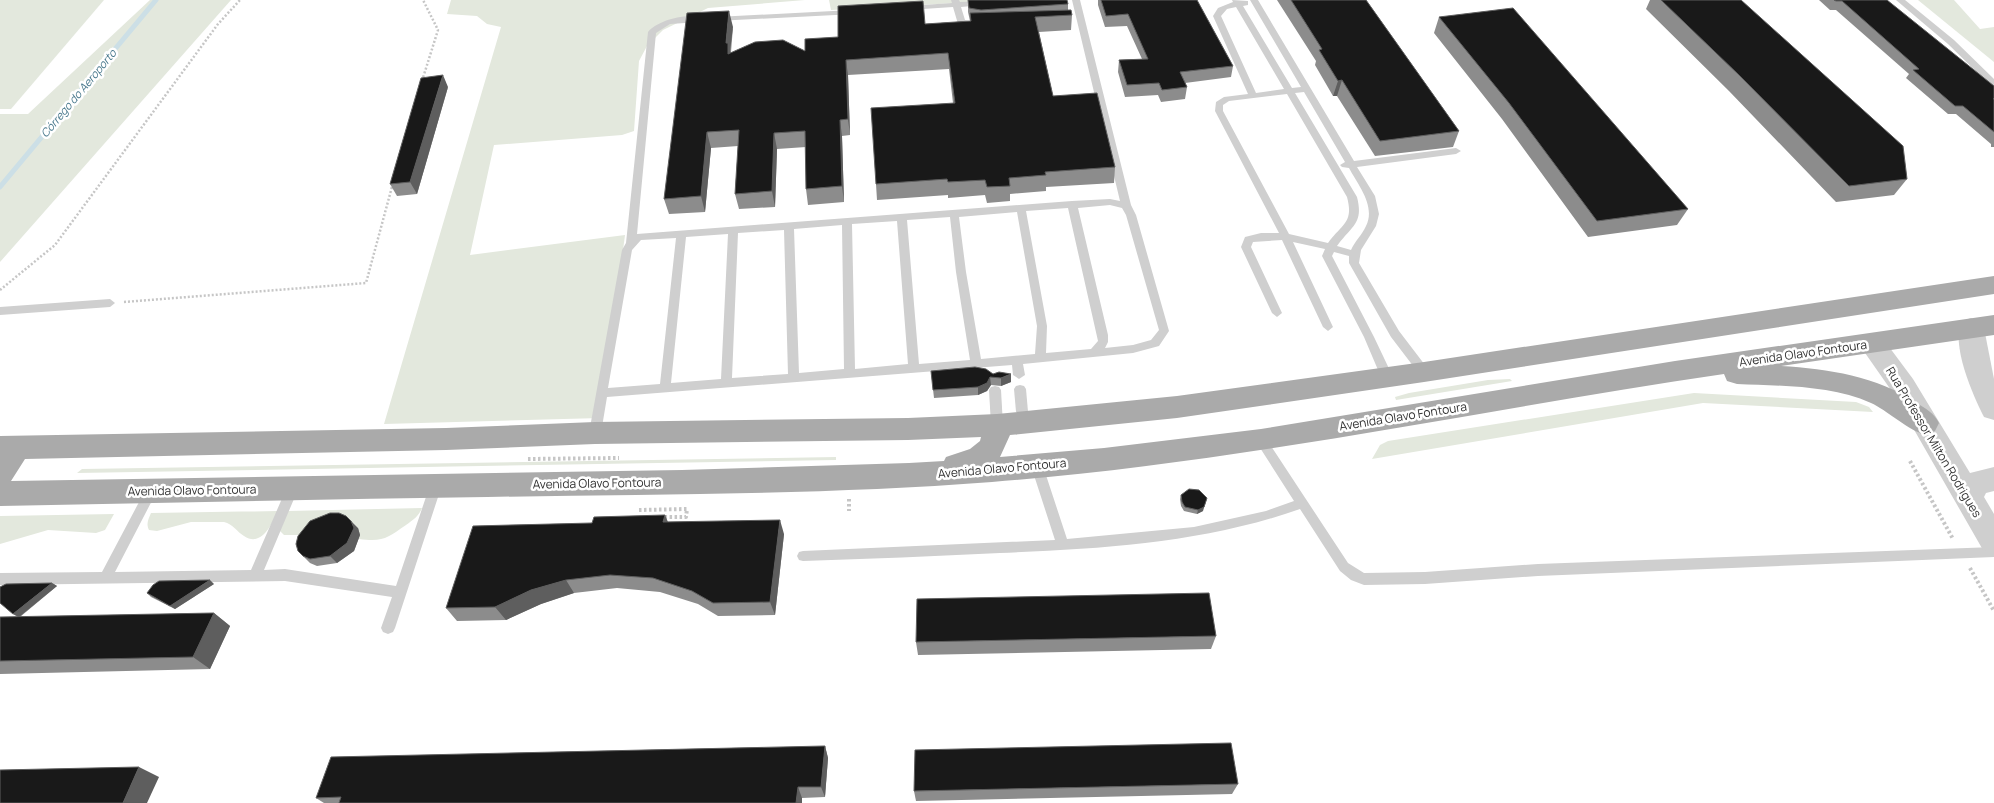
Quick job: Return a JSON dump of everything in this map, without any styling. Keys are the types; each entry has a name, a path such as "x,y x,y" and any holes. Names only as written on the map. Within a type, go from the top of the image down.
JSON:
{"main road":[{"path":"0,474 8,447 446,439 595,433 908,429 1010,424 1177,407 1424,372 1994,285"},
{"path":"1714,327 1741,361"},
{"name":"Avenida Olavo Fontoura","path":"0,494 293,487 682,482 940,474 1037,466 1261,440 1675,371 1983,327"},
{"path":"1675,371 1772,376 1849,386 1874,392 1925,423"},
{"path":"940,474 948,468 988,454 995,440 1010,424"}],"street":[{"path":"1983,327 1978,374 1994,409"},
{"name":"Rua Professor Milton Rodrigues","path":"1872,343 1903,386 1994,541"},
{"path":"1968,496 1977,483 1994,479"}],"lane":[{"path":"602,393 1017,360 1133,349 1155,343 1164,331 1131,215 1126,205 1077,20 1076,0"},
{"path":"1253,96 1217,16 1218,12 1237,2 1257,0 1370,196 1374,210 1373,222 1357,245 1353,254 1354,262 1395,334 1424,372"},
{"path":"1900,0 1950,42 1994,84"},
{"path":"1237,2 1356,209 1355,220 1330,246 1327,256 1370,337 1387,377"},
{"path":"955,3 961,22 980,26"},
{"path":"902,9 955,3 995,3"},
{"path":"631,243 652,32 657,26 692,20 865,11"},
{"path":"1307,89 1227,99 1219,104 1219,111 1286,238 1328,327"},
{"path":"1311,129 1330,128"},
{"path":"1333,166 1456,151"},
{"path":"595,433 627,250 638,237 1072,204 1110,202 1126,205"},
{"path":"1072,204 1103,335 1103,342 1094,353"},
{"path":"1021,209 1042,326 1040,357"},
{"path":"954,214 961,272 976,362"},
{"path":"902,218 914,368"},
{"path":"847,222 850,373"},
{"path":"789,226 794,377"},
{"path":"726,382 733,231"},
{"path":"665,388 682,235"},
{"path":"1277,313 1246,247 1249,239 1259,236 1286,238 1330,246 1353,254"},
{"path":"0,311 110,303"},
{"path":"1017,360 1019,376"},
{"path":"993,361 994,377"},
{"path":"1010,424 1020,389"},
{"path":"995,390 1010,424"},
{"path":"1261,440 1344,567 1355,576 1377,580 1538,570 1994,552"},
{"path":"1037,466 1063,545"},
{"path":"388,628 436,485"},
{"path":"254,575 293,487"},
{"path":"106,577 151,491"},
{"path":"803,556 1063,545 1210,529 1266,516 1303,503"},
{"path":"0,579 254,575 316,578 400,592"}],"path":[{"path":"0,290 55,245 218,24 240,0"},
{"path":"421,84 438,30 423,0"},
{"path":"110,303 366,283 394,177"},
{"path":"849,503 849,511"},
{"path":"638,518 640,508 687,509 686,517 662,517"}],"shaded area":[{"path":"0,0 104,0 11,109 0,109"},
{"path":"150,0 231,0 0,262 0,114 28,114"},
{"path":"451,0 805,0 708,8 663,30 647,46 639,61 634,131 622,135 494,145 470,255 625,235 601,418 384,424 501,27 487,24 477,16 447,14"},
{"path":"829,0 1009,0 831,10"},
{"path":"1918,0 1954,0 1980,29 1994,27 1994,62"},
{"path":"1510,379 1512,381 1396,400 1395,397 1488,380"},
{"path":"1694,393 1856,402 1869,407 1873,412 1703,403 1372,459 1380,445 1388,441"},
{"path":"836,457 836,460 77,473 82,469"},
{"path":"422,508 417,516 389,536 374,540 359,539 358,528 353,523 311,535 284,535 280,531 288,511"},
{"path":"278,511 266,532 256,539 244,536 230,524 224,522 191,522 157,531 149,530 148,526 151,513"},
{"path":"114,514 105,530 96,533 48,530 0,544 0,516"}],"building":[{"path":"968,0 1067,0 1068,4 981,10 969,8"},
{"path":"1101,0 1197,0 1233,66 1180,72 1187,87 1162,90 1159,83 1127,85 1119,60 1148,59 1128,14 1106,16"},
{"path":"1291,0 1366,0 1459,131 1380,141 1342,80 1338,81 1319,50 1322,49"},
{"path":"1661,0 1741,0 1903,146 1907,179 1849,186 1739,75"},
{"path":"1834,0 1887,0 1994,86 1994,132 1963,106 1955,106 1913,70 1919,69 1842,1"},
{"path":"923,1 925,24 971,21 970,13 1071,10 1072,15 1035,17 1053,96 1097,93 1115,167 1045,172 1046,175 1009,178 1010,186 987,187 985,180 948,182 947,179 876,184 871,108 955,103 948,53 846,60 848,119 840,120 842,186 806,189 805,131 774,133 772,191 735,194 739,130 707,132 701,196 664,199 687,13 729,11 726,43 728,43 728,54 755,42 783,40 805,51 805,39 838,37 838,6"},
{"path":"1513,8 1688,209 1597,221 1509,103 1439,17"},
{"path":"443,75 410,182 390,184 421,78"},
{"path":"975,367 986,369 993,374 999,372 1011,374 1001,378 990,377 987,383 978,387 933,390 931,371"},
{"path":"1189,489 1199,490 1207,498 1204,507 1198,510 1185,507 1181,495"},
{"path":"330,513 339,513 351,521 354,528 347,543 330,556 310,559 303,556 298,551 296,544 298,536 310,521"},
{"path":"665,515 663,522 780,520 770,602 713,603 692,591 653,578 610,575 566,580 531,590 495,607 446,608 473,526 592,523 594,517"},
{"path":"210,580 170,606 147,593 159,581"},
{"path":"52,583 13,614 0,603 0,587 6,584"},
{"path":"1209,593 1216,636 916,642 917,599"},
{"path":"214,613 193,657 0,661 0,617"},
{"path":"1231,743 1238,784 914,791 915,750"},
{"path":"825,746 821,787 798,787 796,803 339,803 341,797 316,798 331,757"},
{"path":"139,767 123,803 0,803 0,770"}],"waterway":[{"name":"Córrego do Aeroporto","path":"0,187 156,0"}]}
